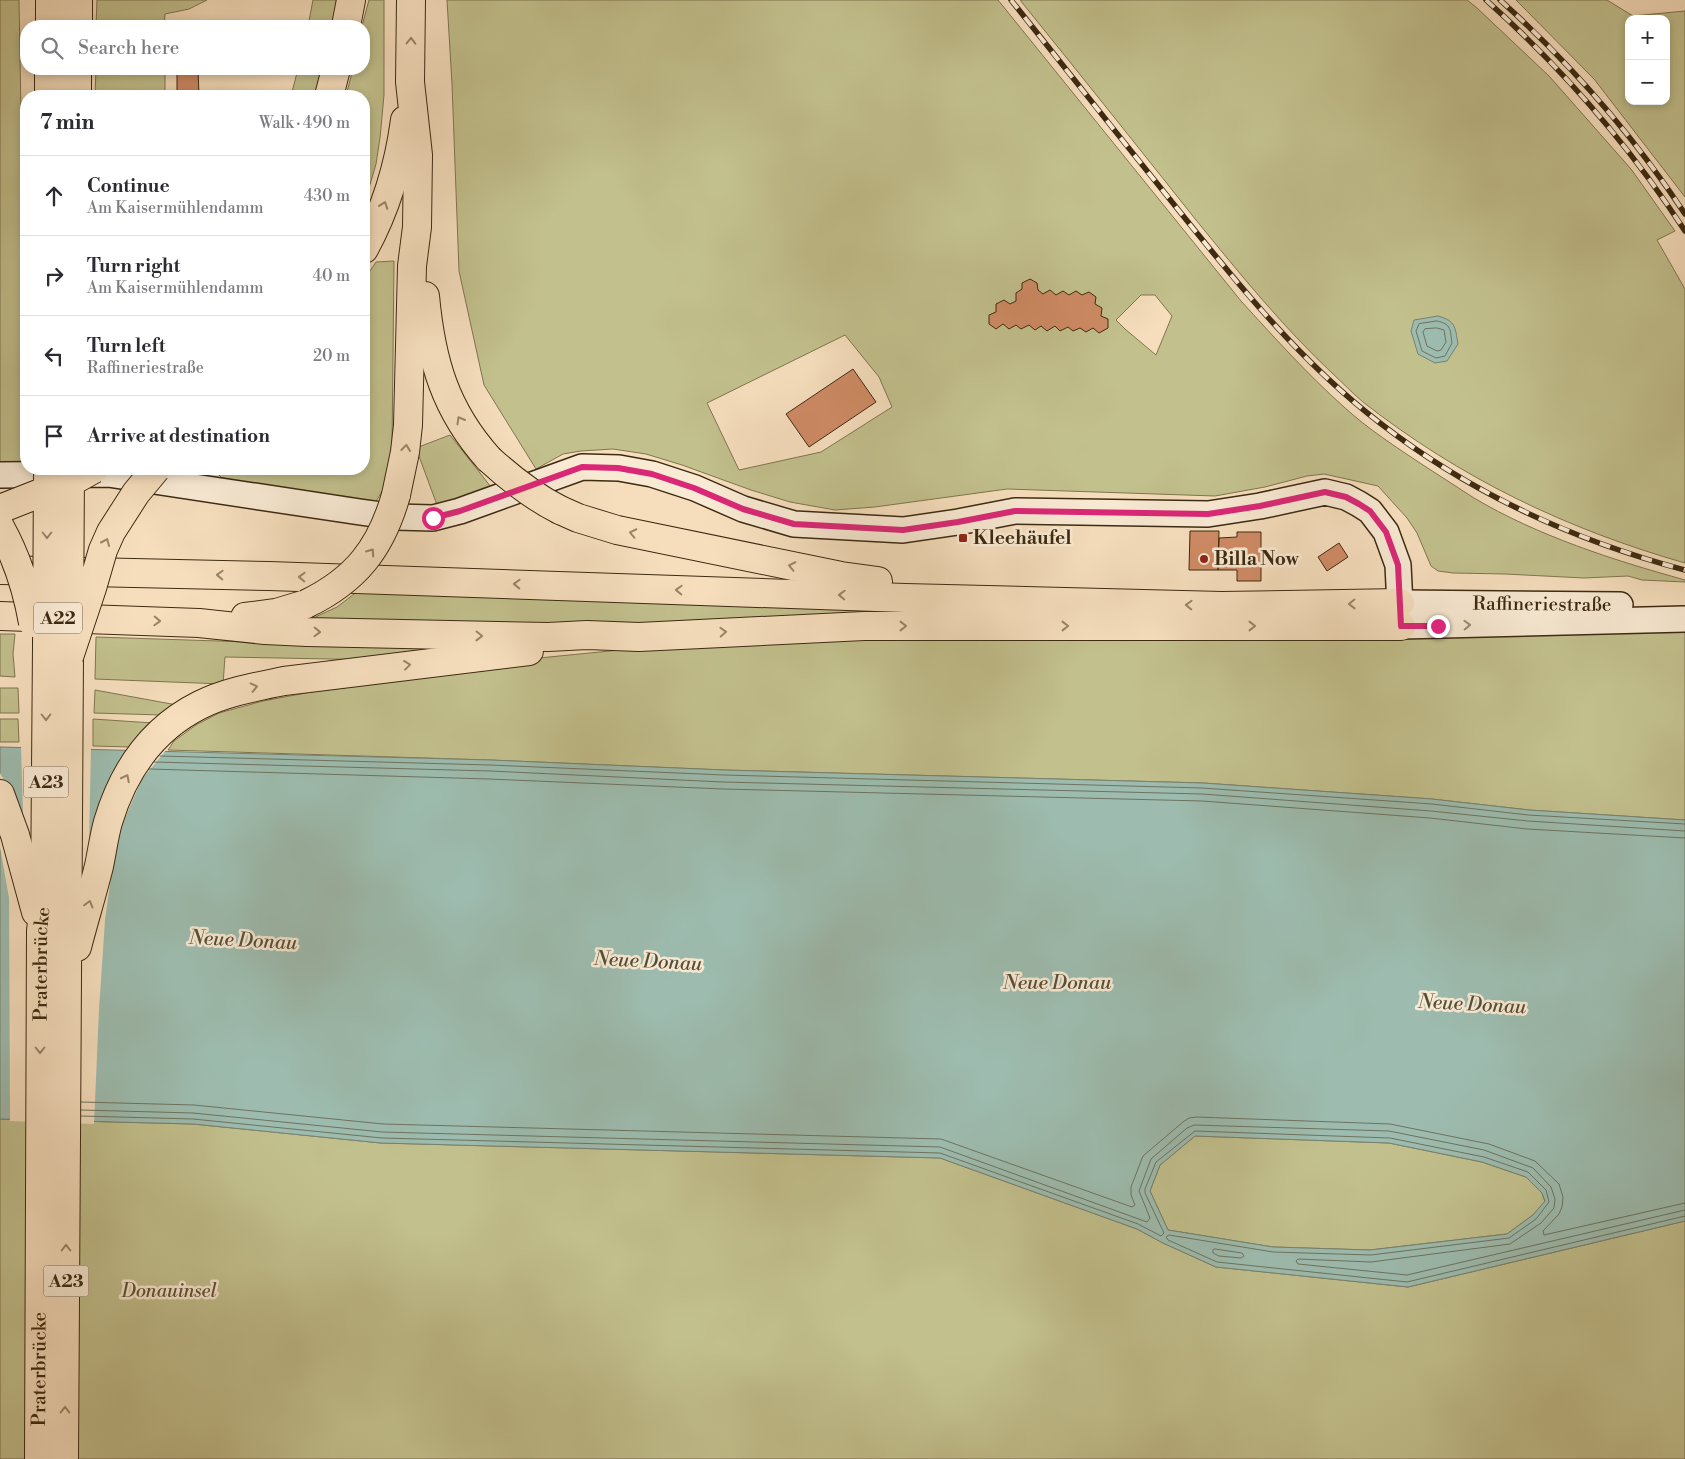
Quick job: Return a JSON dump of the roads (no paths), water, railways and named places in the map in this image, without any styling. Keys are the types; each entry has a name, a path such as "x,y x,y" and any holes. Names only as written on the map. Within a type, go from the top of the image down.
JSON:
{"highway":[{"path":"50,0 50,20"},
{"path":"78,0 78,20"},
{"path":"347,20 351,0"},
{"path":"199,622 261,616 290,609 306,604 337,587 362,565 381,536 396,495 405,452 408,425 412,266 417,227 418,155 410,82 412,0"},
{"path":"49,75 49,90"},
{"path":"77,75 77,90"},
{"path":"331,90 334,75"},
{"path":"370,236 385,203 397,163 410,82"},
{"path":"417,227 423,266 427,320 440,376 453,410 462,425 489,459 529,492 578,518 617,530 841,576 905,584 996,600"},
{"name":"Praterbrücke","path":"48,475 58,663 67,985 64,1459"},
{"name":"Praterbrücke","path":"39,1459 41,931 45,895 70,475"},
{"path":"0,509 83,475"},
{"path":"58,663 92,588 103,550 111,532 126,507 151,475"},
{"path":"0,527 21,572 33,623 58,663"},
{"path":"0,570 55,570 1222,606 1401,614"},
{"path":"199,622 265,630 308,632 639,637 864,626 1401,614"},
{"name":"A22","path":"0,616 199,622"},
{"path":"67,985 108,823 118,794 140,754 153,740 182,716 218,697 284,681 639,637"},
{"path":"0,794 15,835 41,931"}],"street":[{"path":"115,475 396,517 433,518 460,511 582,467 618,468 652,474 694,488 743,509 794,524 903,530 1015,511 1208,514 1260,506 1325,492 1346,497 1370,511 1386,532 1398,565 1401,614"},
{"path":"0,475 20,475"},
{"name":"Raffineriestraße","path":"1401,614 1580,603 1685,607"},
{"name":"Raffineriestraße","path":"1401,614 1438,626 1685,619"}],"water":[{"path":"1438,316 1448,320 1454,326 1458,344 1447,361 1435,363 1418,354 1411,331 1414,320"},
{"name":"Neue Donau","path":"0,747 490,760 724,770 1203,783 1432,799 1529,810 1685,820 1685,1221 1408,1287 1216,1267 1137,1229 940,1158 381,1143 193,1124 0,1119","holes":["1195,1136 1389,1143 1482,1162 1526,1177 1542,1193 1545,1201 1533,1215 1507,1234 1370,1250 1273,1247 1168,1230 1150,1191 1160,1165"]}],"railway":[{"path":"1011,0 1245,291 1295,347 1350,399 1414,448 1487,493 1525,512 1604,545 1685,570"},
{"path":"1486,0 1568,80 1593,109 1641,168 1685,231"},
{"path":"1500,0 1551,49 1599,101 1644,156 1685,214"}],"place":[{"name":"Kleehäufel","path":"963,538"},
{"name":"Billa Now","path":"1204,559"}],"park label":[{"name":"Donauinsel","path":"169,1291"}]}
